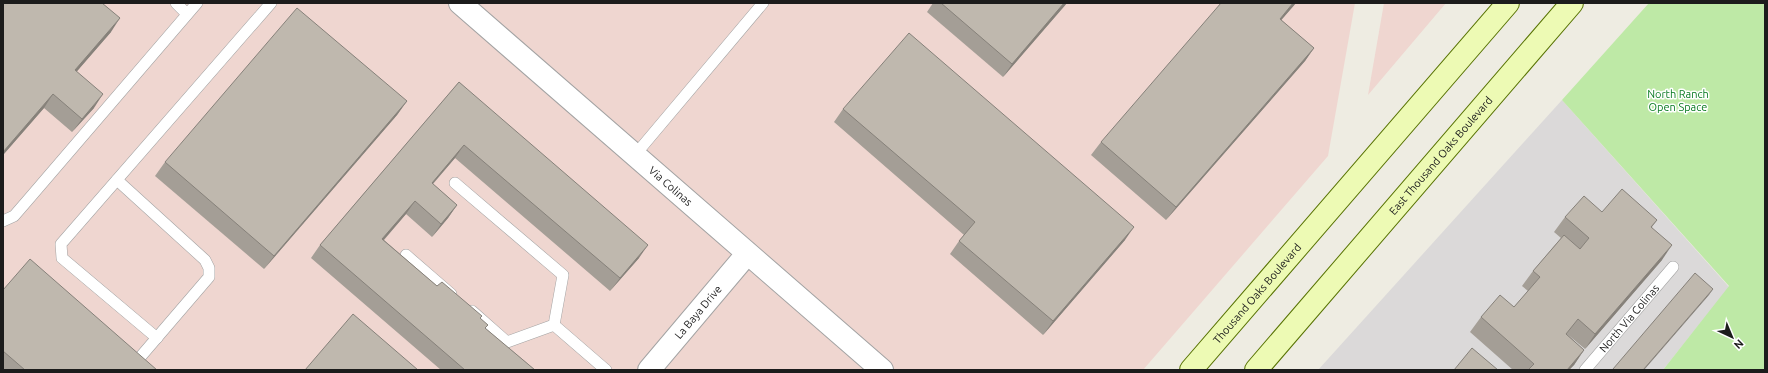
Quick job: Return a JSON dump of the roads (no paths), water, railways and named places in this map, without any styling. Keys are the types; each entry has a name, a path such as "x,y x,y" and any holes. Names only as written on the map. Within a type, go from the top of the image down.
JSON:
{"main road":[{"name":"Thousand Oaks Boulevard","path":"1191,370 1508,3"},
{"name":"East Thousand Oaks Boulevard","path":"1256,370 1572,3"}],"street":[{"name":"Via Colinas","path":"460,3 882,370"},
{"name":"La Baya Drive","path":"649,370 748,254"}],"lane":[{"path":"176,3 187,14"},
{"path":"3,221 14,216 28,201 197,3"},
{"path":"157,338 62,258 60,252 61,244 271,3"},
{"path":"635,155 763,3"},
{"path":"116,180 205,260 208,268 209,278 136,362"},
{"path":"455,183 563,275 554,325"},
{"path":"406,255 507,342 554,325"},
{"name":"North Via Colinas","path":"1585,370 1673,267"},
{"path":"554,325 606,370"}],"park label":[{"name":"North Ranch Open Space","path":"1678,100"}]}
